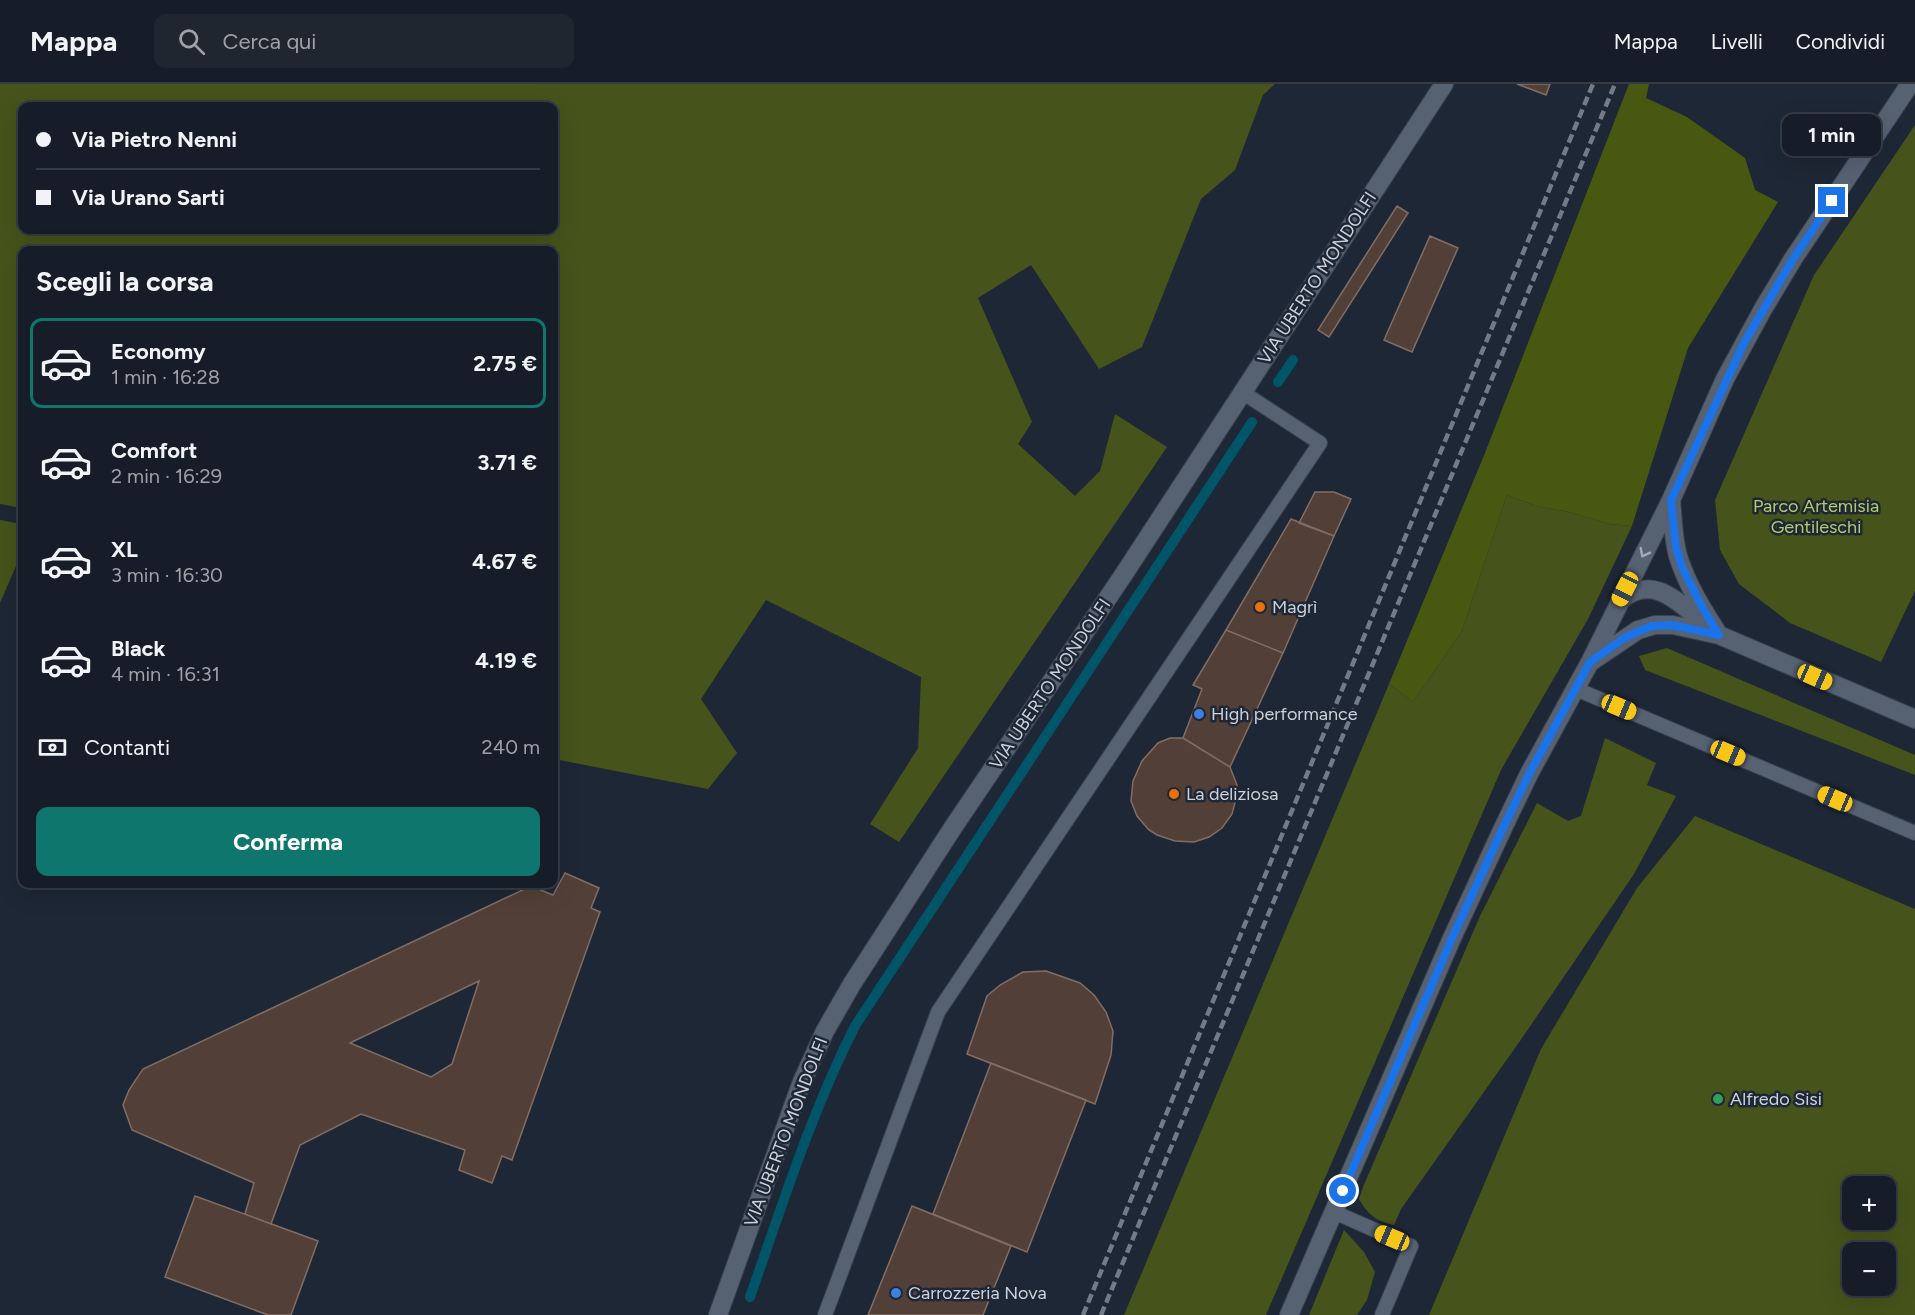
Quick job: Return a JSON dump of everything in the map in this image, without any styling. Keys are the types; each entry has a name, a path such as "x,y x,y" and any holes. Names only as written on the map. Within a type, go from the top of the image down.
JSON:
{"street":[{"name":"VIA UBERTO MONDOLFI","path":"718,1315 801,1084 835,1012 952,829 1124,574 1444,84"},
{"path":"1289,1315 1457,928 1529,774 1590,662 1671,500 1725,379 1762,309 1793,259 1910,84"},
{"path":"1671,500 1676,548 1682,567 1719,635"},
{"path":"1619,602 1643,588 1658,590 1670,596 1719,635"},
{"path":"1590,662 1624,638 1651,626 1672,625 1719,635 1915,719"}],"lane":[{"path":"825,1315 938,1012 1320,443 1242,392"},
{"path":"1576,689 1915,832"},
{"path":"1334,1212 1411,1246 1382,1315"}],"green space":[{"path":"0,84 1275,84 1263,95 1235,170 1201,199 1142,347 1099,369 1031,265 978,298 1032,422 1018,444 1075,496 1100,471 1115,414 1167,447 899,842 870,824 918,748 921,677 766,600 701,699 737,753 708,789 558,760 558,246 18,246 18,507 0,504"},
{"path":"1629,84 1649,84 1646,98 1687,117 1745,158 1755,190 1778,202 1688,348 1632,526 1610,524 1569,512 1536,506 1507,495 1462,631 1413,702 1389,684 1485,453"},
{"name":"Parco Artemisia Gentileschi","path":"1915,125 1915,591 1881,662 1790,623 1739,584 1720,550 1715,500 1814,275"},
{"path":"1507,495 1536,506 1569,512 1610,524 1632,526 1588,619 1501,770 1266,1315 1124,1315 1389,684 1413,702 1462,631"},
{"path":"0,520 18,523 18,561 0,603"},
{"path":"1667,648 1915,755 1915,775 1645,670 1639,656"},
{"path":"1605,738 1656,763 1647,785 1676,796 1634,874 1401,1209 1394,1225 1382,1222 1369,1213 1359,1199 1480,916 1537,803 1568,821 1581,816"},
{"name":"Alfredo Sisi","path":"1695,816 1915,909 1915,1315 1429,1315 1541,1049 1637,888"},
{"path":"1344,1230 1364,1252 1375,1272 1367,1300 1357,1315 1309,1315"}],"building":[{"path":"1517,84 1550,84 1546,95"},
{"path":"1397,206 1408,213 1329,337 1318,330"},
{"path":"1430,236 1458,248 1412,352 1384,340"},
{"path":"1315,492 1334,492 1351,499 1334,536 1299,523"},
{"path":"1291,519 1334,536 1283,653 1226,630"},
{"path":"1226,630 1283,653 1230,767 1183,738 1202,689 1193,685"},
{"path":"1170,738 1183,738 1230,767 1237,785 1232,814 1222,828 1209,837 1194,842 1175,841 1149,830 1137,816 1131,801 1133,781 1142,761 1158,743"},
{"path":"565,873 599,888 591,908 600,912 512,1160 502,1156 492,1183 459,1170 465,1150 361,1114 300,1145 271,1224 245,1214 254,1183 132,1130 123,1105 129,1090 143,1069 527,888 536,888 553,895","holes":["479,981 452,1064 431,1077 350,1043"]},
{"path":"1046,971 1080,983 1094,995 1106,1012 1113,1031 1111,1055 1095,1104 967,1054 987,996 1000,985 1023,972"},
{"path":"991,1063 1086,1100 1027,1252 933,1214"},
{"path":"195,1196 318,1241 291,1315 268,1315 165,1277"},
{"path":"912,1206 1011,1246 983,1315 868,1315"}],"waterway":[{"path":"1278,382 1293,360"},
{"path":"750,1297 811,1126 855,1026 1252,422"}],"railway":[{"path":"1083,1315 1593,84"},
{"path":"1101,1315 1615,84"}],"place":[{"name":"Magrì","path":"1260,607"},
{"name":"High performance","path":"1199,714"},
{"name":"La deliziosa","path":"1174,794"},
{"name":"Alfredo Sisi","path":"1718,1099"},
{"name":"Carrozzeria Nova","path":"896,1293"}],"route":[{"path":"1343,1191 1452,938 1504,826 1529,774 1590,662 1624,638 1651,626 1665,624 1719,635 1691,588 1682,567 1676,548 1671,500 1725,379 1762,309 1832,201"}]}
